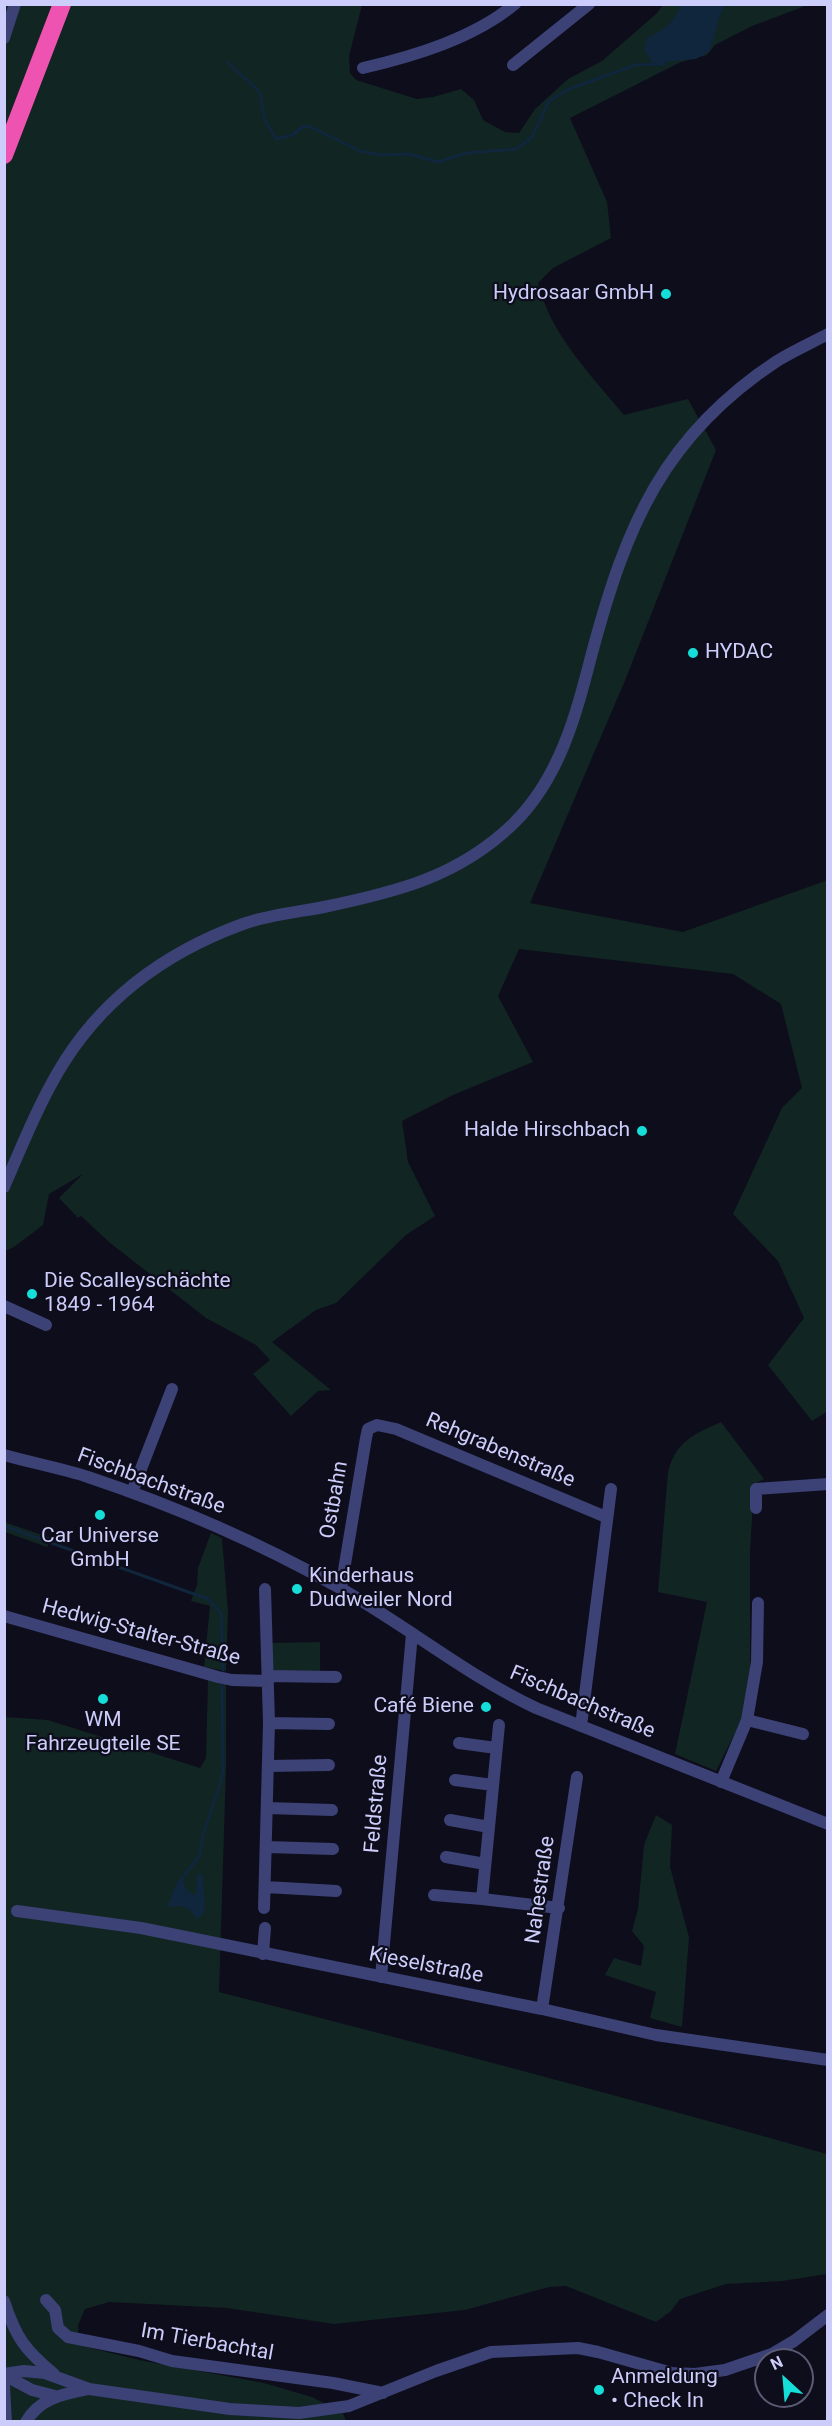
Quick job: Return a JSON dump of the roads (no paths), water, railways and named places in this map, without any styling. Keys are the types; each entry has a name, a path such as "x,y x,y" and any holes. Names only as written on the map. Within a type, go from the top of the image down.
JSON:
{"highway":[{"path":"4,124 51,4"},
{"path":"4,155 62,4"}],"street":[{"path":"4,38 15,4"},
{"path":"363,68 458,38 486,24 515,4"},
{"path":"513,64 589,4"},
{"path":"4,1187 51,1086 73,1050 118,996 149,972 203,941 246,923 395,892 425,881 466,860 513,824 537,796 551,774 573,724 609,588 627,540 660,476 702,422 736,390 779,359 828,334"},
{"path":"4,1306 46,1325"},
{"path":"132,1492 172,1389"},
{"name":"Rehgrabenstraße","path":"377,1425 396,1429 606,1517"},
{"name":"Ostbahn","path":"341,1588 366,1438 368,1429 377,1425"},
{"name":"Fischbachstraße","path":"4,1455 58,1468 132,1492 211,1523 341,1588 504,1693 828,1824"},
{"path":"756,1508 756,1489 828,1484"},
{"path":"581,1726 611,1489"},
{"path":"264,1908 268,1766 265,1589"},
{"path":"721,1782 747,1720 757,1662 758,1604"},
{"name":"Hedwig-Stalter-Straße","path":"4,1616 232,1680 336,1677"},
{"name":"Feldstraße","path":"381,1977 412,1635"},
{"path":"747,1720 803,1734"},
{"path":"268,1723 329,1724"},
{"path":"482,1899 499,1725"},
{"path":"459,1743 496,1748"},
{"path":"268,1766 329,1765"},
{"name":"Nahestraße","path":"542,2009 577,1777"},
{"path":"455,1780 493,1785"},
{"path":"267,1808 332,1810"},
{"path":"450,1820 489,1827"},
{"path":"267,1847 333,1849"},
{"path":"446,1857 485,1864"},
{"path":"266,1887 336,1890"},
{"path":"434,1895 559,1908"},
{"name":"Kieselstraße","path":"17,1911 141,1928 542,2009 656,2035 828,2060"},
{"path":"264,1954 265,1928"},
{"name":"Im Tierbachtal","path":"46,2300 55,2310 58,2328 68,2337 139,2351 172,2361 333,2383 384,2393"},
{"path":"4,2301 12,2325 26,2349 57,2377"},
{"path":"4,2374 24,2371 45,2373 89,2389 231,2409 299,2414 349,2406 471,2358 491,2352 510,2350 578,2348 672,2373 695,2374 726,2370 772,2354 794,2341 828,2315"},
{"path":"4,2374 32,2390 55,2396"},
{"path":"4,2386 6,2421"},
{"path":"26,2421 37,2408 55,2396 89,2389"}],"water":[{"path":"681,5 725,5 710,51 696,59 652,63 644,49 647,38 668,25"},
{"path":"200,1873 203,1877 205,1907 202,1916 197,1919 190,1910 180,1906 167,1907 178,1880 183,1879 186,1889 196,1894 197,1875"}],"waterway":[{"path":"311,127 360,151 381,155 410,154 438,162 467,153 517,149 532,137 549,101 567,90 635,65 665,64 659,61"},
{"path":"227,62 260,92 264,118 276,139 292,135 304,126 310,127"},
{"path":"4,1526 208,1599 221,1613 223,1670"},
{"path":"181,1880 200,1855 203,1835 223,1770 222,1685"}],"place":[{"name":"Hydrosaar GmbH","path":"666,294"},
{"name":"HYDAC","path":"693,653"},
{"name":"Halde Hirschbach","path":"642,1131"},
{"name":"Die Scalleyschächte 1849 - 1964","path":"32,1294"},
{"name":"Car Universe GmbH","path":"100,1515"},
{"name":"Kinderhaus Dudweiler Nord","path":"297,1589"},
{"name":"WM Fahrzeugteile SE","path":"103,1699"},
{"name":"Café Biene","path":"486,1707"},
{"name":"Anmeldung • Check In","path":"599,2390"}]}
